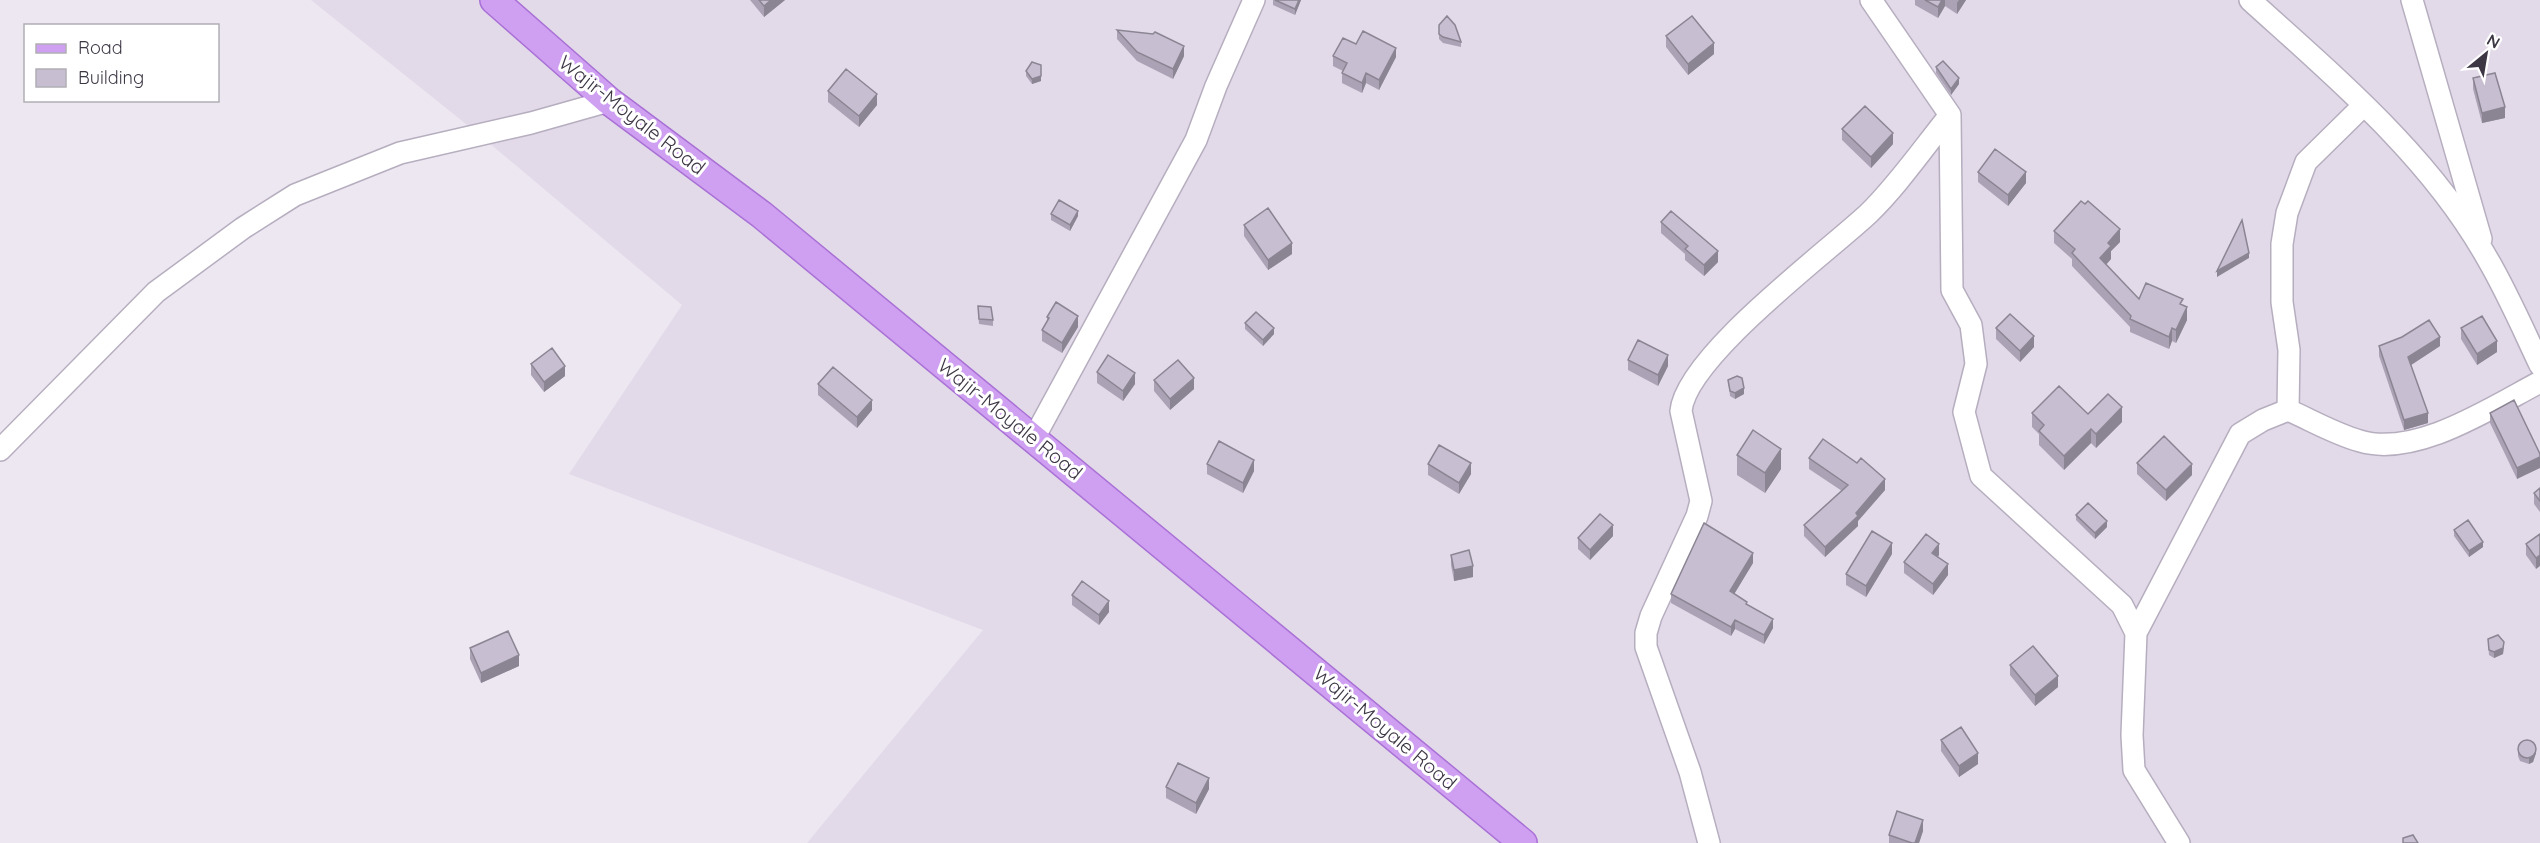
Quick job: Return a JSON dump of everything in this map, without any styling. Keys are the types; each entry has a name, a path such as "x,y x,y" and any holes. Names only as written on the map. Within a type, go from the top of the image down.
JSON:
{"main road":[{"name":"Wajir-Moyale Road","path":"494,0 609,101 762,215 1523,843"}],"street":[{"path":"1034,438 1196,140 1216,86 1254,0"},
{"path":"1871,0 1950,115 1952,290 1971,325 1976,364 1964,412 1981,476 2122,605 2136,633"},
{"path":"2250,0 2364,105 2436,184 2487,257 2540,365"},
{"path":"2412,0 2487,257"},
{"path":"0,450 156,292 243,228 295,195 400,153 521,126 609,101"},
{"path":"2288,410 2289,351 2282,302 2282,244 2287,213 2306,162 2364,105"},
{"path":"1709,843 1690,772 1646,647 1646,633 1651,615 1698,516 1701,501 1681,411 1682,398 1689,386 1737,329 1869,212 1950,115"},
{"path":"2179,843 2134,770 2132,735 2136,633 2240,434 2263,420 2288,410 2361,442 2389,444 2419,439 2458,425 2540,382"}],"shaded area":[{"path":"311,0 2540,0 2540,843 807,843 983,630 569,474 682,305 476,132"}],"building":[{"path":"759,0 771,0 764,6"},
{"path":"1275,0 1299,0 1295,9"},
{"path":"1925,0 1942,0 1938,7"},
{"path":"1447,16 1455,25 1461,42 1439,34 1439,25"},
{"path":"1692,16 1714,43 1688,64 1666,36"},
{"path":"1117,30 1153,34 1155,32 1184,46 1173,69 1137,52"},
{"path":"1363,31 1396,48 1379,80 1366,73 1362,83 1342,73 1347,63 1333,56 1343,38 1356,44"},
{"path":"1943,61 1959,78 1951,89 1936,67"},
{"path":"1032,62 1041,65 1041,76 1032,79 1026,71"},
{"path":"846,69 877,94 859,116 828,91"},
{"path":"2495,73 2505,107 2482,113 2473,78"},
{"path":"1865,106 1893,133 1871,157 1842,129"},
{"path":"1995,149 2026,172 2008,195 1978,172"},
{"path":"1059,200 1078,211 1070,225 1051,214"},
{"path":"2081,201 2085,204 2088,201 2120,229 2108,243 2111,246 2100,258 2139,299 2146,283 2183,299 2180,304 2187,307 2176,330 2172,328 2169,337 2130,319 2131,316 2072,253 2075,249 2054,231"},
{"path":"1268,208 1292,243 1268,260 1244,225"},
{"path":"1671,211 1718,251 1704,265 1685,249 1688,246 1661,222"},
{"path":"2242,220 2249,253 2217,271"},
{"path":"1056,302 1078,316 1062,343 1042,330"},
{"path":"978,306 991,307 993,320 979,319"},
{"path":"1256,312 1274,328 1263,340 1245,323"},
{"path":"2010,314 2034,336 2020,351 1996,328"},
{"path":"2482,316 2497,341 2477,354 2461,328"},
{"path":"2429,320 2440,337 2408,357 2428,413 2404,420 2379,346 2402,337"},
{"path":"1638,340 1668,355 1658,375 1628,360"},
{"path":"552,348 565,366 544,382 531,364"},
{"path":"1108,355 1135,373 1123,391 1097,372"},
{"path":"1178,360 1194,378 1170,399 1154,380"},
{"path":"833,367 872,400 857,417 818,384"},
{"path":"1737,376 1742,378 1744,388 1735,393 1730,391 1728,380"},
{"path":"2059,386 2088,414 2108,394 2122,407 2096,434 2091,429 2064,456 2039,431 2044,425 2032,413"},
{"path":"2514,400 2540,454 2540,457 2517,468 2490,413"},
{"path":"1753,430 1781,449 1765,473 1737,455"},
{"path":"2164,436 2192,464 2166,490 2137,463"},
{"path":"1823,439 1857,463 1861,458 1885,479 1856,513 1858,516 1825,547 1804,525 1848,485 1809,458"},
{"path":"1219,441 1254,460 1243,483 1207,464"},
{"path":"1439,445 1471,463 1459,483 1428,464"},
{"path":"2540,488 2540,501 2534,493"},
{"path":"2088,503 2107,521 2095,533 2076,515"},
{"path":"1600,514 1613,525 1590,550 1578,538"},
{"path":"2468,520 2483,542 2469,551 2454,530"},
{"path":"1704,523 1753,553 1730,591 1747,602 1746,604 1773,619 1764,635 1735,620 1731,627 1671,594"},
{"path":"1872,531 1892,543 1866,586 1846,574"},
{"path":"1926,534 1939,544 1932,553 1948,564 1933,584 1904,562"},
{"path":"2540,534 2540,555 2536,558 2526,544"},
{"path":"1469,550 1473,566 1454,570 1451,555"},
{"path":"1082,581 1109,601 1099,615 1072,595"},
{"path":"508,631 519,655 481,673 470,648"},
{"path":"2498,635 2504,642 2503,648 2494,652 2489,650 2488,639"},
{"path":"2033,646 2058,676 2035,695 2010,665"},
{"path":"1961,727 1978,753 1959,766 1941,740"},
{"path":"2527,740 2533,743 2536,749 2533,755 2527,758 2521,755 2518,749 2521,743"},
{"path":"1178,763 1209,778 1196,803 1166,787"},
{"path":"1897,811 1923,820 1915,843 1889,835"},
{"path":"2413,835 2418,843 2403,843 2403,838"}]}
